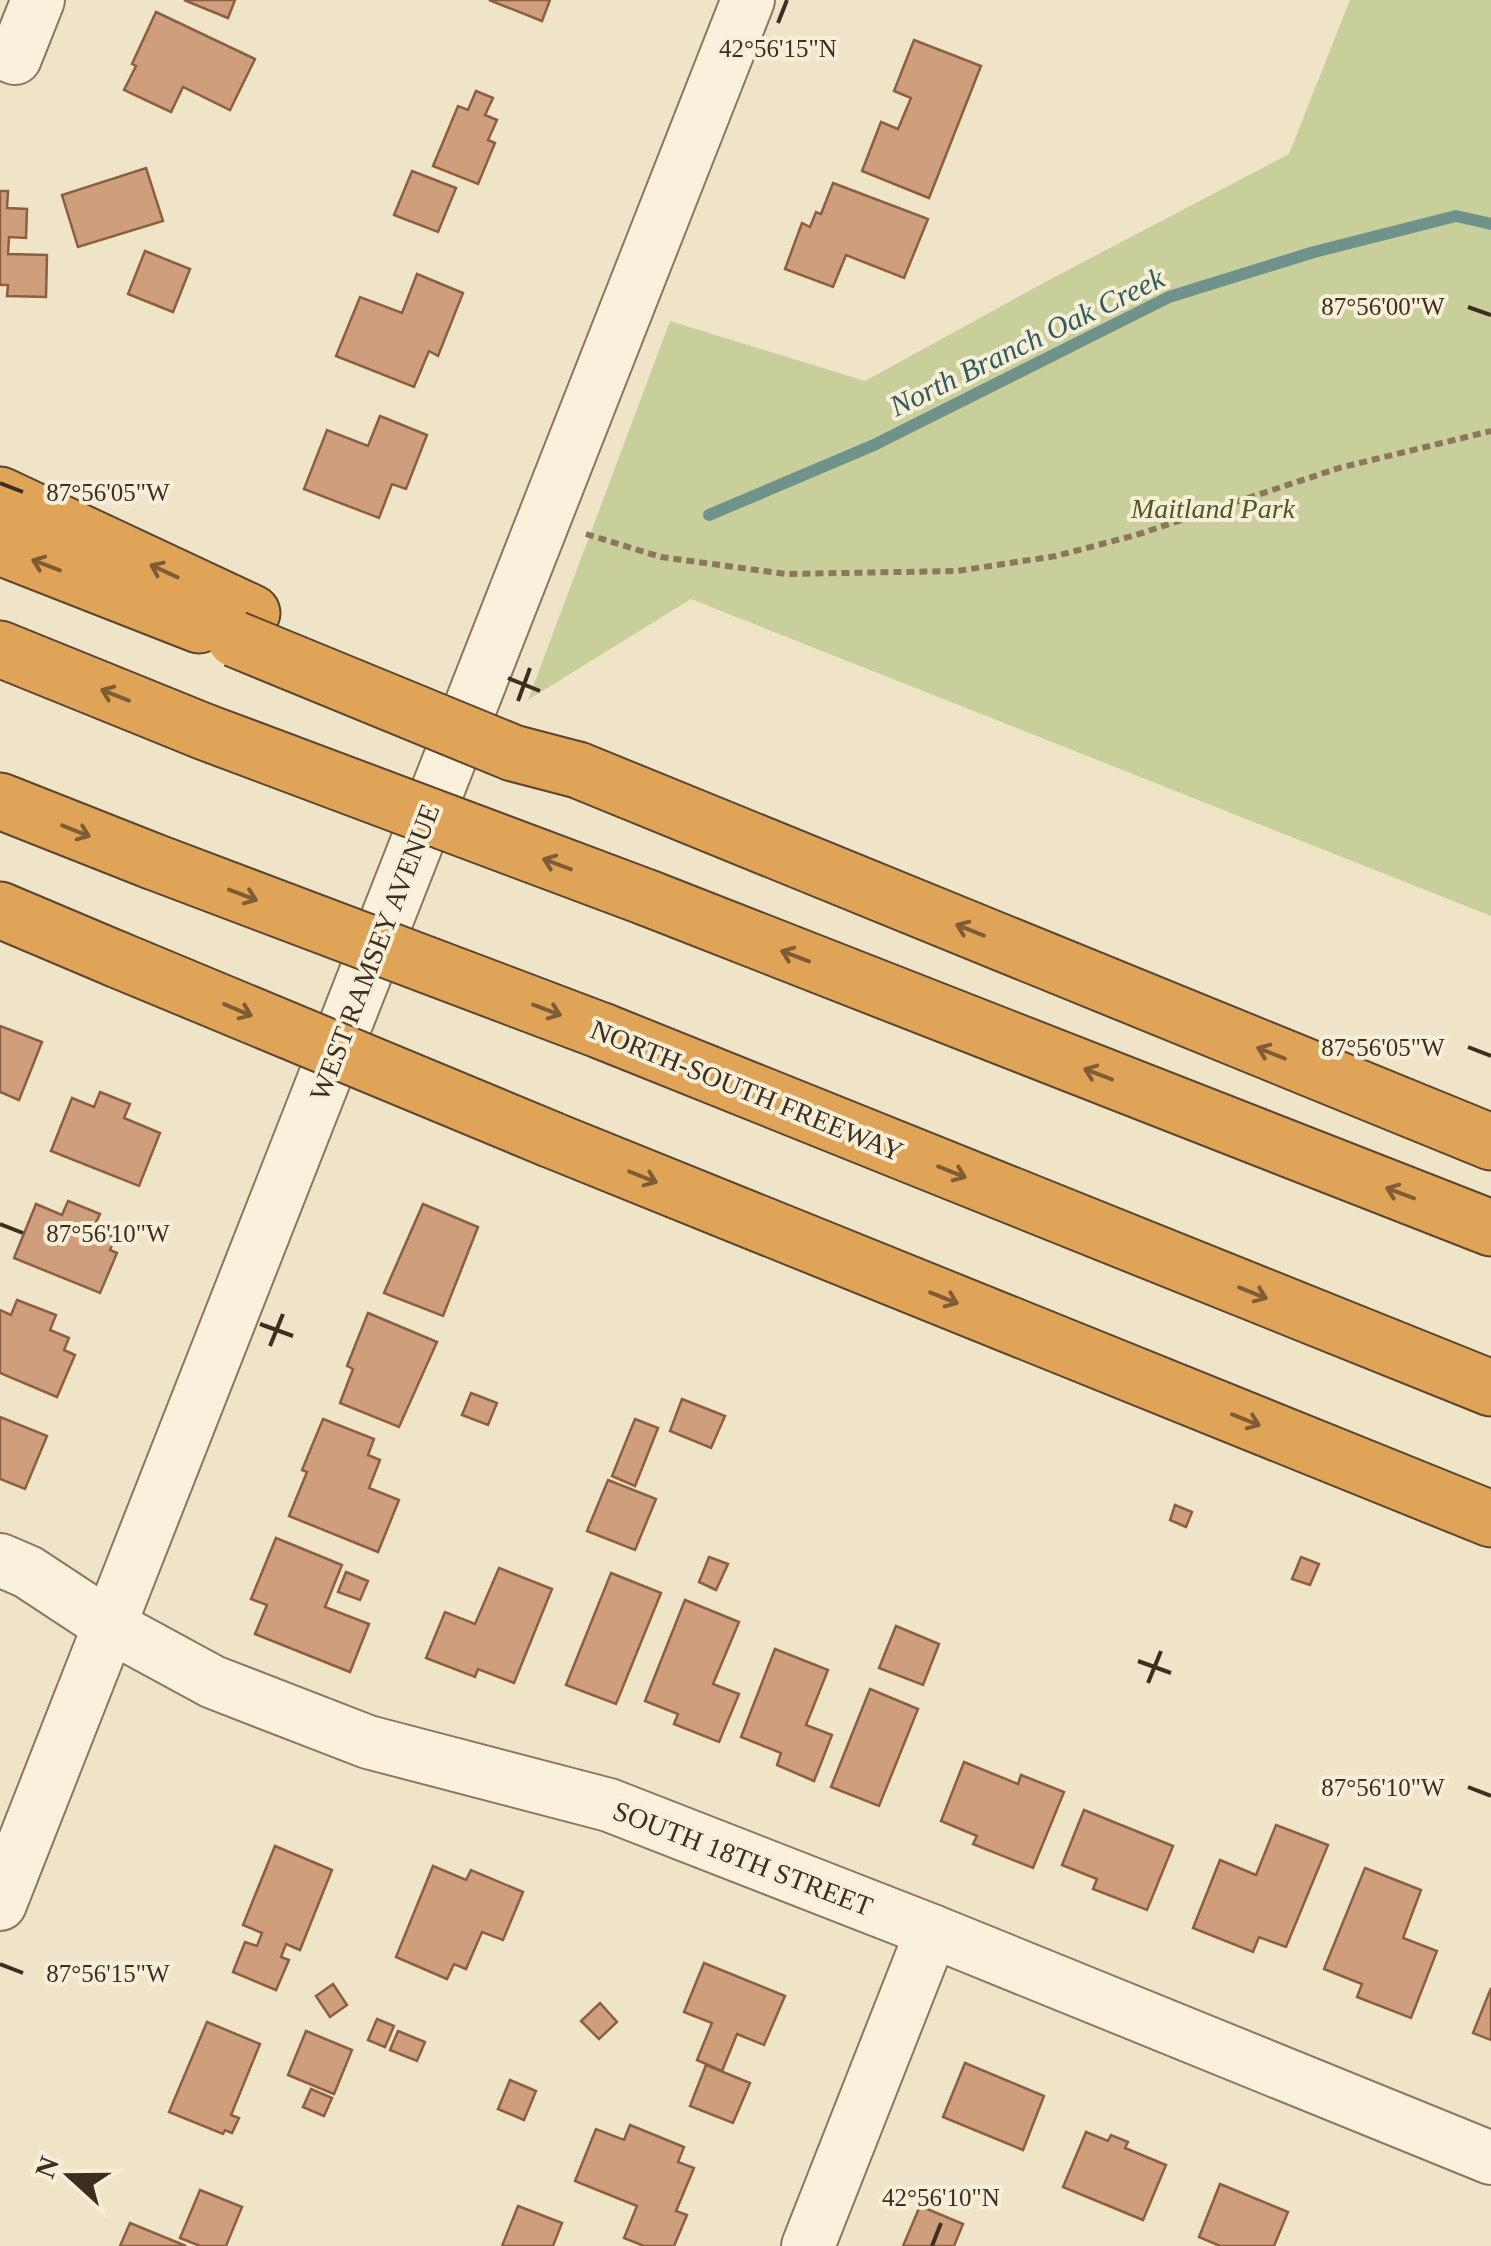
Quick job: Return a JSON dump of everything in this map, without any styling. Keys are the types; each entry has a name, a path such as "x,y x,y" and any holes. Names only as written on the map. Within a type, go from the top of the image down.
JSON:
{"highway":[{"path":"0,494 243,626"},
{"path":"0,547 243,626 522,736 578,770 683,814 1491,1142"},
{"path":"0,649 205,732 648,898 1491,1228"},
{"name":"NORTH-SOUTH FREEWAY","path":"0,801 602,1031 1491,1388"},
{"path":"0,910 552,1140 1491,1519"}],"street":[{"path":"8,55 38,0"},
{"name":"WEST RAMSEY AVENUE","path":"0,1904 748,0"},
{"name":"SOUTH 18TH STREET","path":"0,1560 28,1572 110,1626 213,1682 368,1742 609,1805 932,1931 1491,2158"},
{"path":"808,2246 932,1931"}],"path":[{"path":"544,520 661,557 786,574 957,571 1056,556 1338,468 1491,430"}],"green space":[{"name":"Maitland Park","path":"1350,0 1491,0 1491,916 691,599 528,700 670,321 865,381 1289,154"}],"building":[{"path":"184,0 235,0 228,18"},
{"path":"489,0 550,0 542,21"},
{"path":"156,12 255,59 230,110 183,87 171,112 124,90"},
{"path":"914,40 981,66 929,198 862,171 881,122 898,129 911,98 894,91"},
{"path":"476,91 493,98 485,115 497,120 488,140 495,143 478,184 433,166 458,106 468,110"},
{"path":"146,168 163,221 78,247 62,195"},
{"path":"412,171 456,188 438,232 394,215"},
{"path":"833,183 928,219 904,278 846,255 833,287 785,269 802,223 810,227 816,212 821,214"},
{"path":"0,191 8,191 7,208 27,209 26,238 9,237 8,254 47,255 46,297 7,296 8,285 0,285"},
{"path":"145,251 190,269 173,312 128,294"},
{"path":"417,274 463,293 438,356 429,351 414,387 336,356 360,297 402,313"},
{"path":"380,416 427,435 406,489 392,484 379,518 304,489 327,430 368,446"},
{"path":"0,1026 42,1042 19,1100 0,1092"},
{"path":"100,1092 130,1104 124,1118 160,1133 139,1186 51,1151 72,1098 94,1107"},
{"path":"68,1201 100,1214 93,1229 115,1237 110,1250 117,1253 100,1293 14,1258 36,1204 62,1215"},
{"path":"423,1204 478,1227 443,1316 384,1293"},
{"path":"17,1300 56,1315 50,1330 69,1338 64,1350 75,1355 57,1397 0,1373 0,1310 11,1315"},
{"path":"368,1313 437,1342 399,1427 340,1403 353,1369 347,1366"},
{"path":"471,1393 497,1403 488,1425 462,1415"},
{"path":"682,1399 725,1416 711,1448 670,1431"},
{"path":"0,1417 47,1436 25,1489 0,1479"},
{"path":"323,1419 374,1439 368,1455 380,1460 369,1488 399,1500 378,1552 289,1516"},
{"path":"635,1419 658,1428 635,1486 612,1476"},
{"path":"608,1480 656,1499 635,1550 587,1531"},
{"path":"1175,1505 1192,1512 1186,1527 1170,1520"},
{"path":"276,1538 342,1565 325,1607 369,1624 350,1672 255,1634 267,1605 251,1599"},
{"path":"709,1557 728,1564 716,1590 699,1582"},
{"path":"1301,1557 1319,1564 1310,1585 1292,1579"},
{"path":"499,1568 552,1589 514,1683 478,1669 475,1677 426,1658 445,1612 475,1624"},
{"path":"346,1572 368,1581 360,1600 338,1592"},
{"path":"611,1573 661,1593 616,1704 566,1685"},
{"path":"685,1600 739,1622 713,1684 739,1694 719,1742 674,1724 678,1714 645,1701"},
{"path":"896,1626 939,1644 923,1685 879,1668"},
{"path":"775,1649 828,1670 806,1725 832,1735 814,1781 777,1765 781,1753 741,1737"},
{"path":"870,1689 918,1709 879,1806 831,1787"},
{"path":"964,1762 1018,1784 1021,1775 1064,1792 1033,1868 973,1844 977,1836 941,1821"},
{"path":"1084,1810 1173,1846 1147,1910 1093,1889 1097,1879 1062,1865"},
{"path":"1276,1825 1328,1845 1286,1947 1259,1937 1253,1952 1193,1928 1220,1860 1256,1875"},
{"path":"275,1846 332,1870 300,1950 286,1944 281,1957 289,1960 276,1990 233,1972 245,1942 257,1946 262,1933 243,1925"},
{"path":"433,1866 466,1880 471,1870 523,1892 503,1940 482,1932 466,1969 454,1964 447,1979 396,1957"},
{"path":"1365,1868 1421,1890 1403,1938 1437,1951 1411,2018 1357,1997 1362,1984 1324,1969"},
{"path":"704,1963 785,1996 764,2045 737,2034 722,2071 697,2060 712,2023 684,2012"},
{"path":"333,1984 347,2005 330,2017 316,1996"},
{"path":"1491,1988 1491,2040 1473,2033"},
{"path":"600,2003 617,2022 599,2039 581,2021"},
{"path":"377,2019 394,2026 385,2047 368,2040"},
{"path":"207,2022 260,2044 231,2115 239,2118 232,2133 225,2130 223,2134 169,2112"},
{"path":"306,2031 352,2050 334,2094 288,2075"},
{"path":"398,2031 425,2042 417,2061 390,2050"},
{"path":"965,2063 1044,2096 1023,2150 943,2117"},
{"path":"706,2065 750,2083 733,2123 690,2106"},
{"path":"510,2080 536,2091 524,2120 498,2109"},
{"path":"311,2089 332,2098 324,2116 303,2107"},
{"path":"630,2125 684,2147 678,2162 694,2168 676,2211 687,2215 674,2246 644,2246 624,2238 637,2206 575,2181 596,2129 624,2140"},
{"path":"1086,2132 1108,2141 1111,2135 1128,2142 1125,2148 1166,2165 1143,2220 1063,2187"},
{"path":"1220,2184 1288,2212 1274,2246 1220,2246 1199,2237"},
{"path":"200,2190 242,2207 226,2246 200,2246 180,2238"},
{"path":"518,2206 562,2223 553,2246 502,2246"},
{"path":"920,2206 963,2224 954,2246 903,2246"},
{"path":"130,2223 186,2246 120,2246"}],"waterway":[{"name":"North Branch Oak Creek","path":"709,515 874,445 1169,297 1314,252 1456,216 1491,224"}]}
